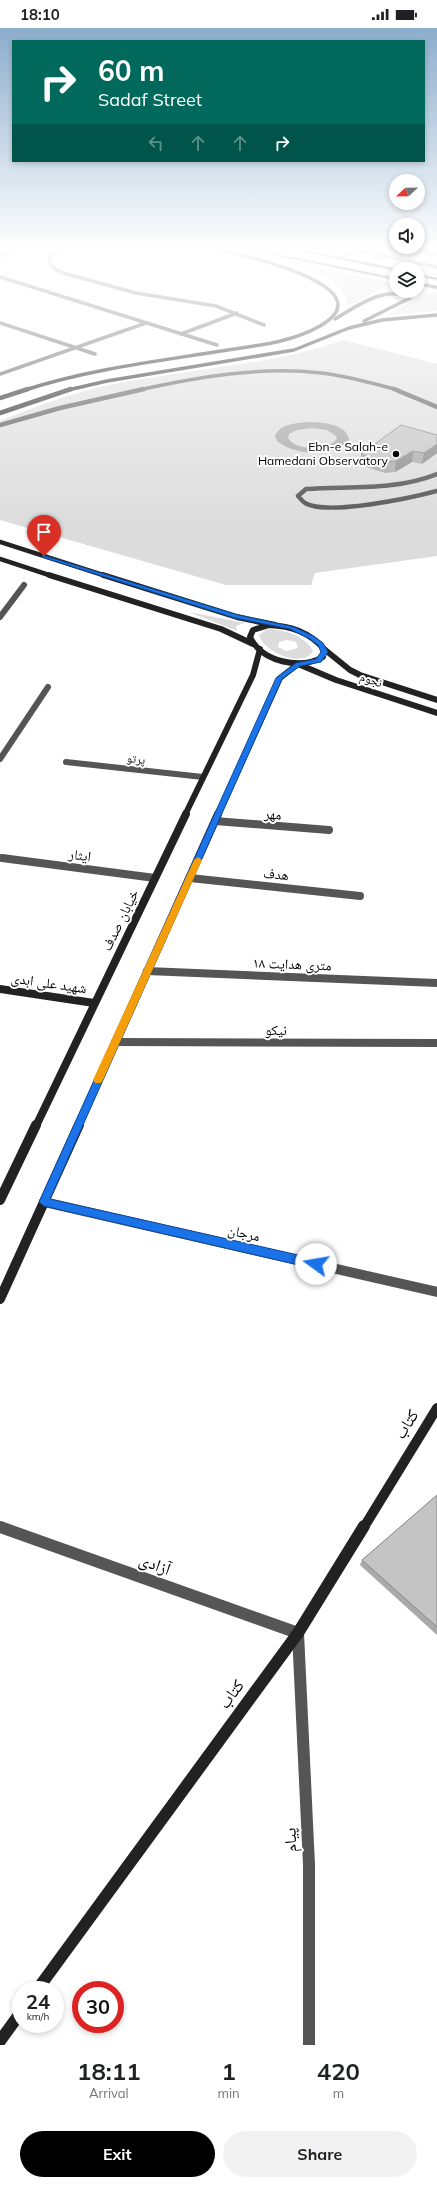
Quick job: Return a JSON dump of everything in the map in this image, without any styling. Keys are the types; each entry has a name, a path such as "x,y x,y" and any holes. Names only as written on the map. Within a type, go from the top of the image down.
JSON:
{"main road":[{"path":"0,398 55,380 96,371 286,340"},
{"path":"0,413 71,389 107,381 294,350 322,340"},
{"name":"نجوم","path":"0,542 237,617 298,630 312,638 350,670 360,675 437,700"},
{"name":"نجوم","path":"0,559 221,629 253,644 260,650 276,658 298,664 336,680 437,713"},
{"path":"253,644 250,637 253,630 261,626 275,625"},
{"path":"0,1299 280,678 298,664 318,661 323,657 324,649"},
{"name":"خیابان صدف","path":"0,1200 253,675 260,650"},
{"name":"شهید علی ابدی","path":"0,989 94,1003"},
{"name":"کتاب","path":"44,1981 298,1633 437,1408"},
{"path":"0,2040 12,2024"}],"street":[{"path":"52,340 95,354"},
{"path":"0,374 94,340"},
{"path":"201,340 217,345"},
{"path":"0,425 32,414 155,386 202,376 248,372 312,371 364,379 404,391 437,407"},
{"path":"437,474 429,478 394,485 306,489 298,496 299,501 304,505 341,506 400,500 437,491"},
{"path":"0,617 24,585"},
{"path":"0,759 48,687"},
{"name":"پرتو","path":"66,762 203,777"},
{"name":"مهر","path":"215,821 329,830"},
{"name":"ایثار","path":"2,858 155,878"},
{"name":"هدف","path":"190,878 360,896"},
{"name":"۱۸ متری هدایت","path":"147,972 437,983"},
{"name":"نیکو","path":"115,1042 437,1043"},
{"name":"مرجان","path":"44,1202 437,1292"},
{"name":"آزادی","path":"0,1527 298,1633"},
{"name":"پیام","path":"298,1633 309,1865 309,2045"}],"shaded area":[{"path":"344,340 437,364 437,556 315,573 311,585 226,585 0,520 0,421 54,400 95,388 286,356"},
{"path":"310,422 338,427 347,434 349,439 347,444 330,451 312,453 293,449 277,441 275,436 281,428 290,424","holes":["312,428 327,430 336,436 337,439 327,446 312,448 304,447 297,445 288,438 289,434 297,430"]},
{"path":"189,612 245,623 236,626 237,631"},
{"path":"267,629 287,632 300,637 310,646 313,651 308,656 301,658 284,656 268,647 259,635","holes":["287,640 296,642 298,648 286,651 278,647 279,642"]}],"building":[{"path":"401,425 437,435 437,444 424,453 413,451 396,461 386,462 361,454"},
{"path":"437,1495 437,1627 362,1560"}],"slow traffic":[{"path":"98,1080 198,860"}],"place":[{"name":"Ebn-e Salah-e Hamedani Observatory","path":"396,454"}],"route":[{"path":"44,556 237,617 298,630 320,644 325,652 323,657 318,661 313,663 298,664 280,678 44,1202 316,1264"}]}
